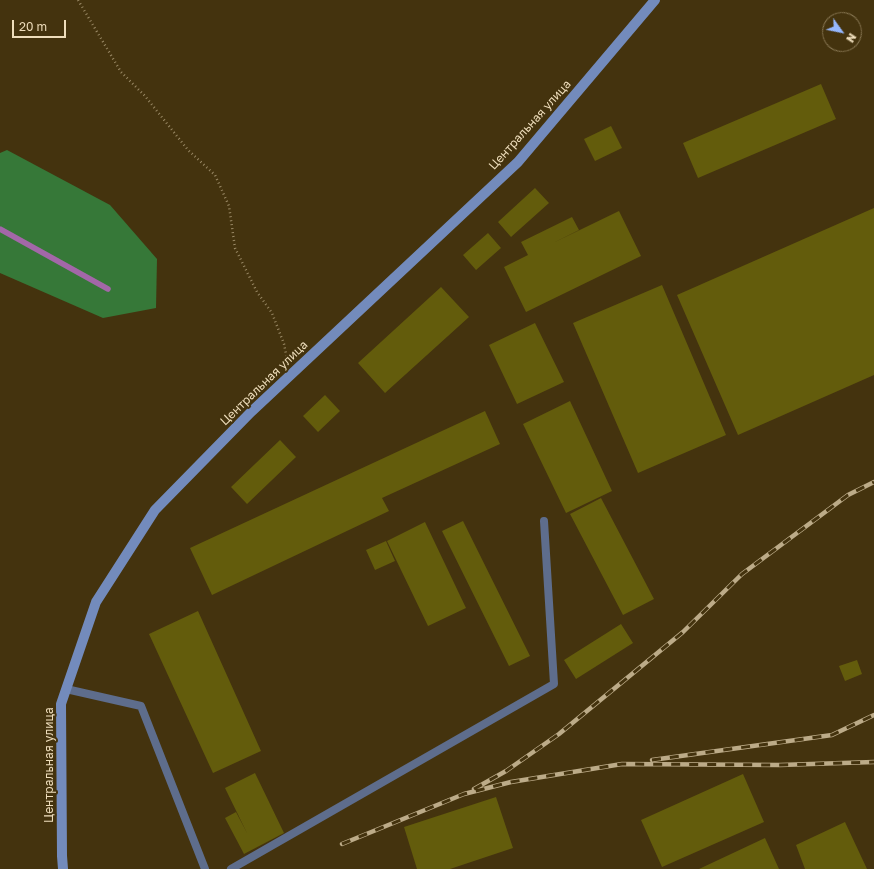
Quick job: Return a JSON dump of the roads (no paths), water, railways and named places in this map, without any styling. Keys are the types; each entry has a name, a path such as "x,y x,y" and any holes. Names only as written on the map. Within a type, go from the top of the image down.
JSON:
{"street":[{"name":"Центральная улица","path":"63,869 61,704 96,602 155,510 251,412 518,162 655,0"}],"lane":[{"path":"231,869 554,684 544,521"},
{"path":"66,689 141,706 205,869"}],"waterway":[{"path":"0,229 108,289"}],"railway":[{"path":"474,789 506,771 559,734 683,632 742,574 848,495 874,482"},
{"path":"652,760 832,735 874,715"},
{"path":"342,844 464,794 511,782 622,764 780,765 874,762"}]}
